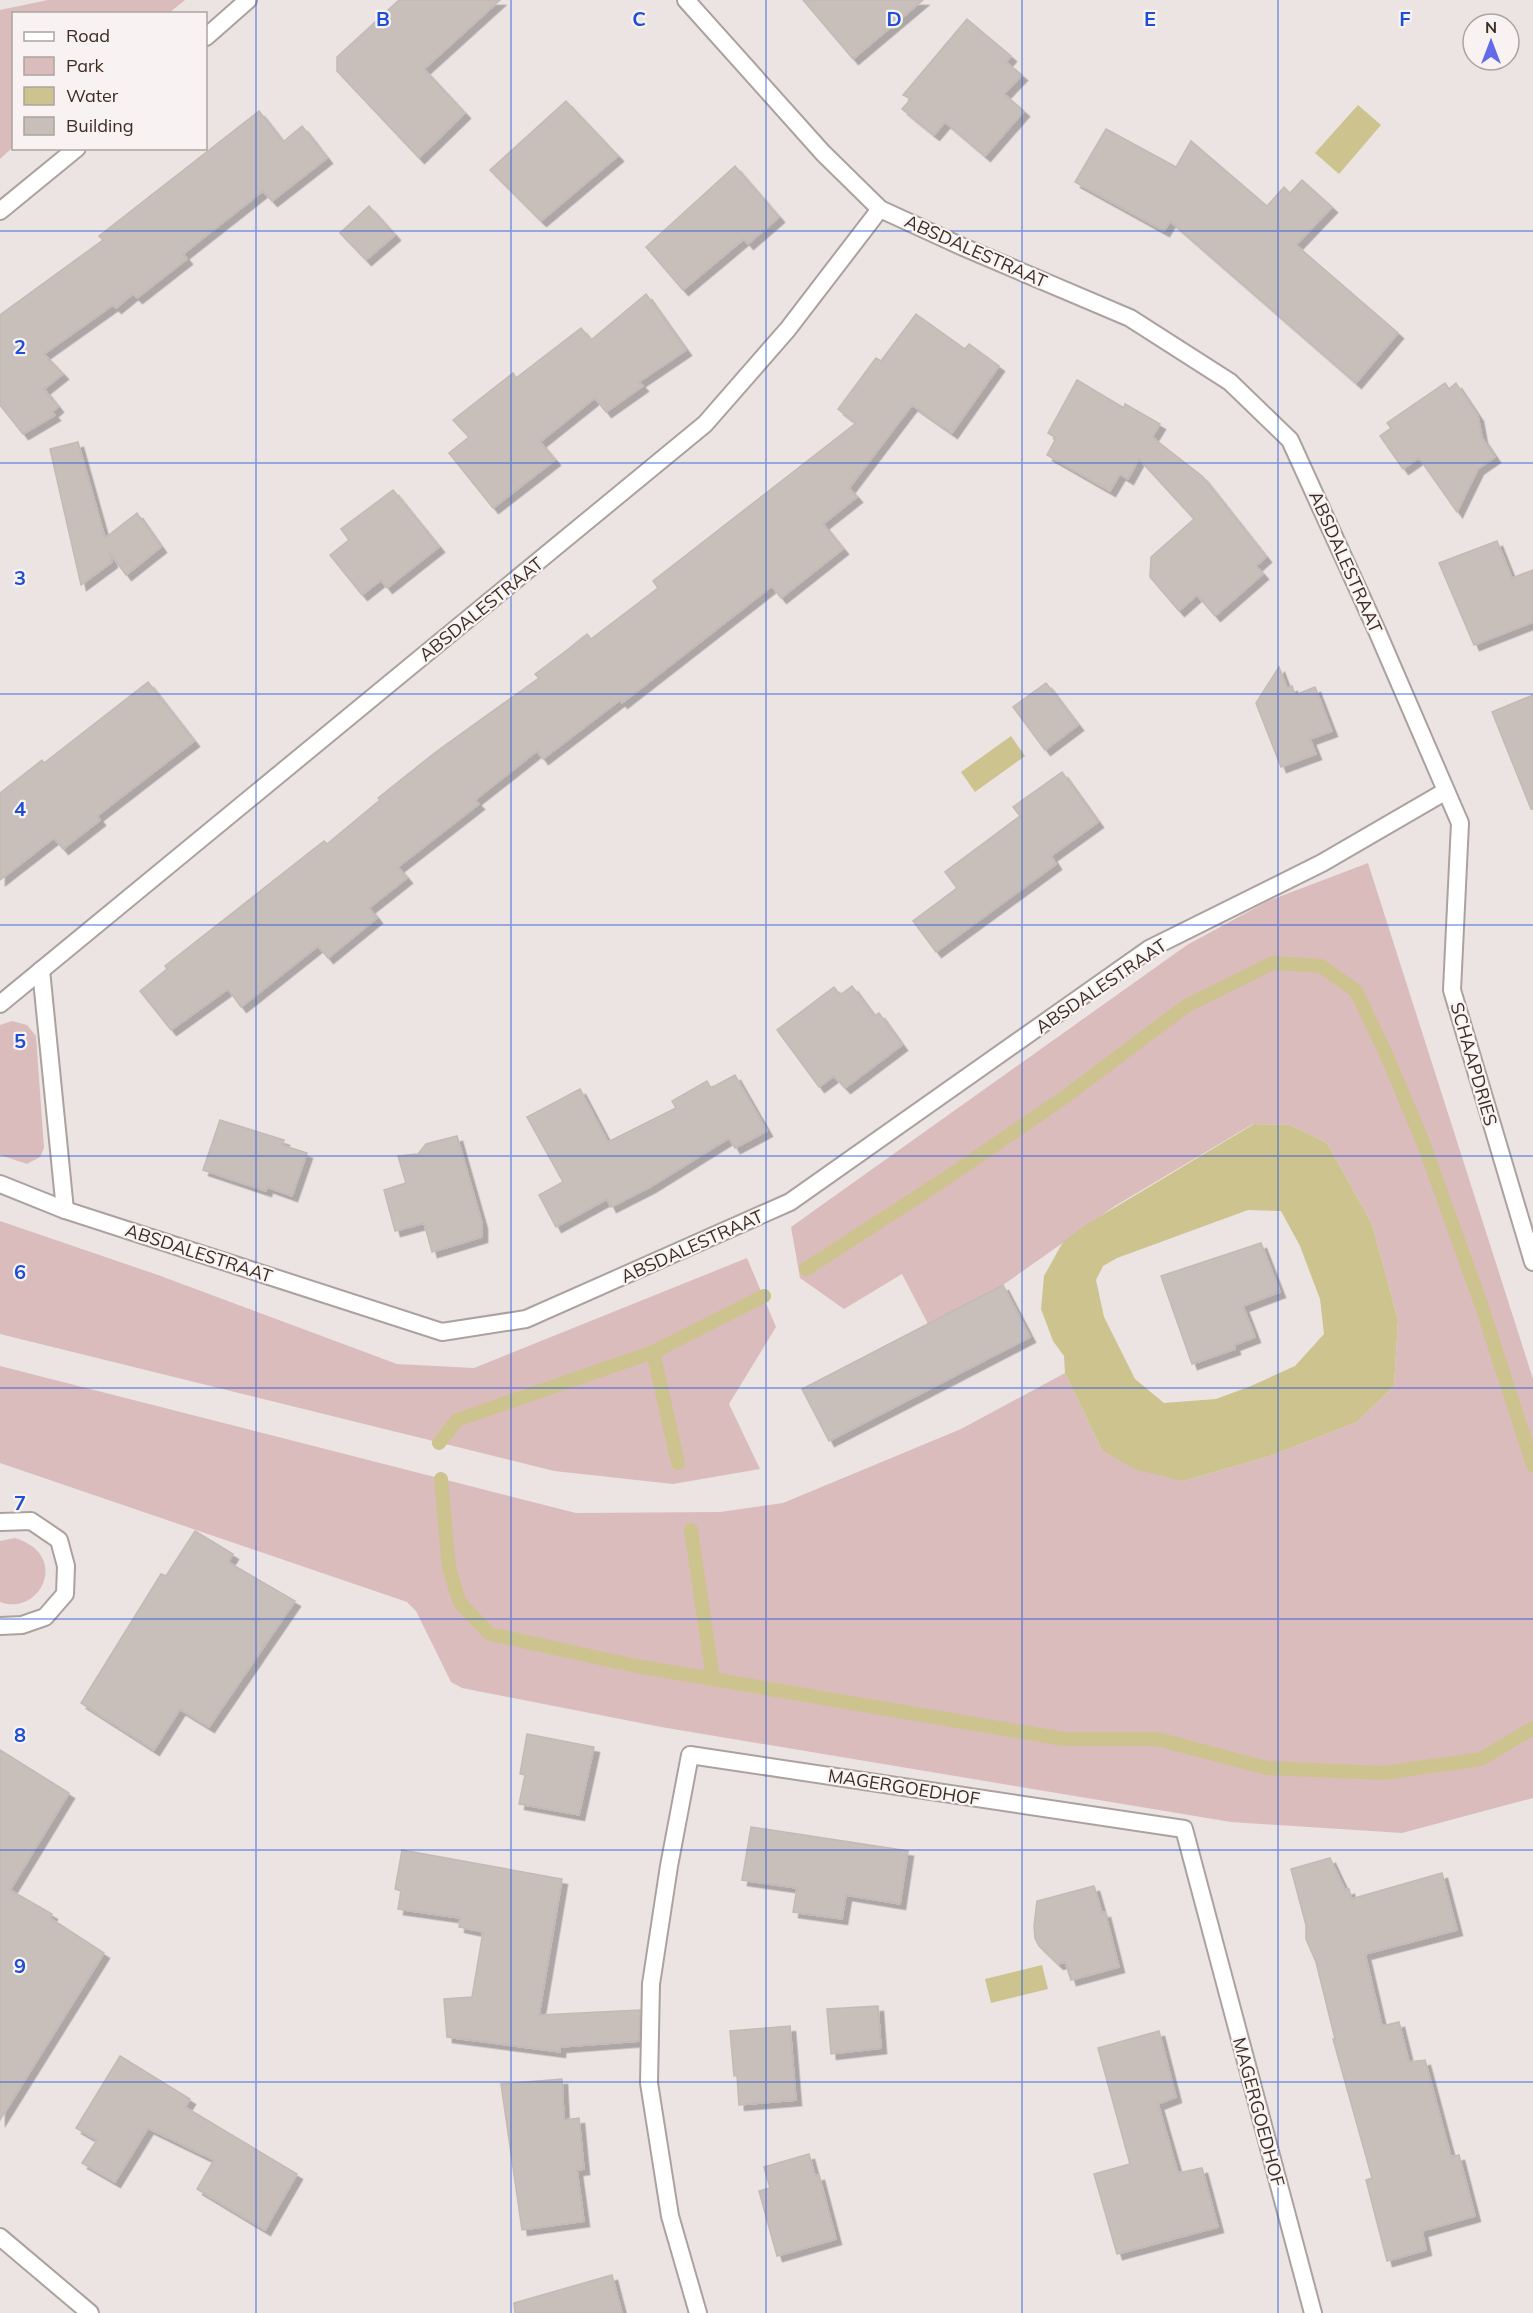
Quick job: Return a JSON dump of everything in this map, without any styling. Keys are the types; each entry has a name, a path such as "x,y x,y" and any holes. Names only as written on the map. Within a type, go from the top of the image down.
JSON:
{"street":[{"path":"207,36 248,0"},
{"name":"ABSDALESTRAAT","path":"0,1184 65,1210 442,1332 526,1319 790,1202 1149,949 1322,863 1446,791 1372,619 1290,440 1230,382 1130,318 880,209 823,153 686,0"},
{"path":"0,211 75,150"},
{"name":"ABSDALESTRAAT","path":"0,1004 705,424 788,329 880,209"},
{"name":"SCHAAPDRIES","path":"1446,791 1460,823 1452,990 1533,1262"},
{"path":"41,970 65,1210"},
{"path":"0,1522 32,1521 59,1540 66,1566 64,1594 45,1617 22,1625 0,1626"},
{"name":"MAGERGOEDHOF","path":"698,2313 669,2216 649,2083 651,1984 669,1866 690,1755 1184,1829 1313,2313"},
{"path":"0,2237 90,2313"}],"green space":[{"path":"48,0 185,0 170,12 12,12 12,148 0,159 0,10"},
{"path":"1368,863 1533,1379 1533,1798 1402,1833 1231,1822 661,1727 462,1688 451,1682 416,1611 407,1602 0,1463 0,1366 576,1513 720,1512 783,1503 961,1429 1065,1373 1102,1450 1183,1481 1270,1456 1357,1422 1394,1386 1398,1320 1372,1224 1327,1143 1290,1125 1253,1124 1115,1206 1003,1285 928,1324 902,1274 844,1309 800,1278 791,1227 1187,945 1268,901"},
{"path":"12,1021 27,1025 36,1036 44,1148 40,1157 27,1164 0,1155 0,1025"},
{"path":"0,1221 158,1275 397,1364 474,1368 747,1258 776,1327 729,1404 760,1469 673,1484 554,1471 0,1334"},
{"path":"15,1538 32,1546 42,1557 45,1570 44,1582 37,1593 27,1601 14,1604 0,1602 0,1541"}],"water":[{"path":"1358,105 1381,125 1339,174 1315,153"},
{"path":"1011,736 1025,756 975,792 961,772"},
{"path":"1254,1124 1290,1125 1327,1143 1372,1224 1398,1320 1394,1386 1357,1422 1270,1456 1183,1481 1134,1469 1102,1450 1065,1373 1064,1356 1053,1341 1041,1309 1044,1276 1063,1242 1084,1226","holes":["1248,1210 1281,1211 1300,1246 1320,1299 1324,1334 1295,1366 1251,1386 1216,1399 1164,1403 1135,1379 1104,1317 1096,1280 1103,1266 1117,1258"]},
{"path":"1042,1965 1048,1989 991,2003 985,1979"}],"building":[{"path":"399,0 500,0 424,69 465,113 419,158 337,71 337,57"},
{"path":"803,0 923,0 853,59"},
{"path":"967,19 1011,56 1006,62 1022,75 1004,94 1024,111 985,156 945,122 934,135 902,109 911,99 903,95"},
{"path":"566,101 618,156 541,221 490,170"},
{"path":"259,111 283,142 302,126 327,158 272,201 263,191 183,254 187,259 137,298 133,294 116,308 113,305 44,354 63,374 44,389 58,407 52,412 55,415 23,434 0,405 0,315 103,240 99,236"},
{"path":"1106,129 1176,167 1191,141 1267,206 1284,187 1290,193 1302,180 1332,207 1296,245 1398,333 1356,383 1170,221 1164,231 1075,182"},
{"path":"735,166 779,217 748,244 744,239 683,290 646,247"},
{"path":"369,206 395,235 366,260 340,233"},
{"path":"646,294 686,350 639,382 643,386 606,412 595,398 540,442 555,460 493,508 449,453 469,437 453,420 513,373 516,378 581,328 591,340"},
{"path":"916,314 965,349 969,344 999,366 952,433 912,405 849,488 857,497 823,524 843,549 781,598 772,586 622,703 620,700 543,759 537,751 475,800 479,804 398,867 407,878 369,908 377,918 328,958 318,946 241,1007 228,989 171,1030 140,991 167,969 165,966 324,841 327,844 380,800 378,798 437,751 539,678 535,674 587,634 591,639 658,588 653,581 856,423 838,409 876,358 881,361"},
{"path":"1077,380 1124,408 1125,404 1160,424 1152,437 1202,476 1266,557 1256,566 1263,574 1215,616 1197,595 1179,611 1150,577 1151,557 1194,519 1139,459 1128,479 1120,474 1110,491 1047,455 1056,438 1048,433"},
{"path":"1445,383 1449,389 1456,383 1478,416 1482,438 1495,457 1478,469 1457,512 1419,458 1403,469 1380,436 1391,428 1387,423"},
{"path":"78,442 105,538 137,513 161,547 126,575 109,552 112,562 81,585 50,449"},
{"path":"393,490 439,547 387,588 381,580 362,595 330,555 349,540 341,529"},
{"path":"1497,541 1512,578 1533,570 1533,622 1474,645 1439,563"},
{"path":"1279,667 1287,688 1292,686 1295,695 1315,687 1332,731 1310,739 1316,754 1281,767 1256,703"},
{"path":"148,682 194,741 97,816 100,820 63,849 54,838 0,880 0,793 42,760 44,763"},
{"path":"1046,683 1078,725 1045,750 1013,707"},
{"path":"1533,695 1533,809 1531,809 1492,712"},
{"path":"1062,772 1098,822 1051,856 1056,864 936,952 913,921 957,888 945,872 1020,816 1013,807"},
{"path":"852,986 874,1016 879,1013 902,1045 845,1088 834,1076 819,1087 777,1030 834,987 840,995"},
{"path":"735,1075 767,1131 735,1148 729,1138 650,1187 611,1207 607,1199 556,1227 539,1195 563,1182 527,1117 580,1089 608,1142 676,1108 672,1101 707,1081 711,1088"},
{"path":"220,1120 284,1140 282,1145 307,1153 292,1196 267,1187 266,1191 203,1170"},
{"path":"457,1136 482,1223 482,1237 432,1252 424,1223 395,1231 384,1190 406,1183 398,1156 418,1154 426,1144"},
{"path":"1261,1243 1280,1292 1243,1306 1255,1337 1234,1345 1235,1349 1192,1364 1161,1276"},
{"path":"1003,1285 1030,1337 829,1441 802,1389"},
{"path":"195,1531 233,1554 228,1562 295,1601 209,1727 180,1709 154,1750 81,1703 161,1574 166,1576"},
{"path":"527,1734 594,1747 579,1815 519,1804 525,1775 520,1774"},
{"path":"0,1750 69,1793 10,1890 52,1914 50,1918 104,1953 0,2120"},
{"path":"751,1827 908,1851 900,1904 846,1895 842,1919 793,1912 797,1888 742,1880"},
{"path":"402,1850 562,1879 539,2015 640,2010 639,2041 560,2047 560,2052 447,2037 444,1999 472,1997 483,1932 459,1927 460,1918 398,1909 401,1891 395,1889"},
{"path":"1330,1858 1345,1890 1349,1889 1351,1899 1442,1873 1457,1930 1365,1954 1382,2026 1399,2022 1409,2062 1425,2060 1451,2157 1459,2155 1475,2216 1422,2231 1426,2250 1387,2261 1366,2180 1372,2178 1333,2039 1335,2039 1316,1962 1306,1939 1306,1925 1291,1869"},
{"path":"1094,1886 1102,1913 1105,1912 1119,1967 1071,1980 1065,1962 1058,1964 1039,1946 1035,1938 1037,1901"},
{"path":"878,2006 881,2048 831,2054 827,2009"},
{"path":"790,2026 796,2100 739,2105 730,2031"},
{"path":"1159,2031 1176,2097 1158,2104 1178,2173 1202,2168 1218,2227 1117,2254 1094,2174 1130,2164 1098,2048"},
{"path":"120,2056 190,2099 185,2107 297,2174 265,2230 197,2189 214,2160 148,2128 115,2182 82,2163 97,2140 76,2128"},
{"path":"562,2079 564,2120 579,2118 584,2169 577,2170 584,2221 522,2230 501,2084"},
{"path":"809,2154 815,2176 819,2175 836,2239 777,2256 759,2191 770,2188 764,2167"},
{"path":"612,2275 622,2313 515,2313 514,2303"}],"waterway":[{"path":"806,1269 942,1181 1062,1099 1186,1006 1273,963 1321,966 1356,991 1386,1054 1423,1142 1481,1304 1533,1465"},
{"path":"439,1443 457,1420 653,1352 764,1296"},
{"path":"653,1352 678,1463"},
{"path":"441,1479 449,1568 460,1603 490,1634 636,1666 1063,1739 1157,1739 1267,1768 1383,1773 1481,1759 1533,1728"},
{"path":"691,1530 713,1679"}]}
